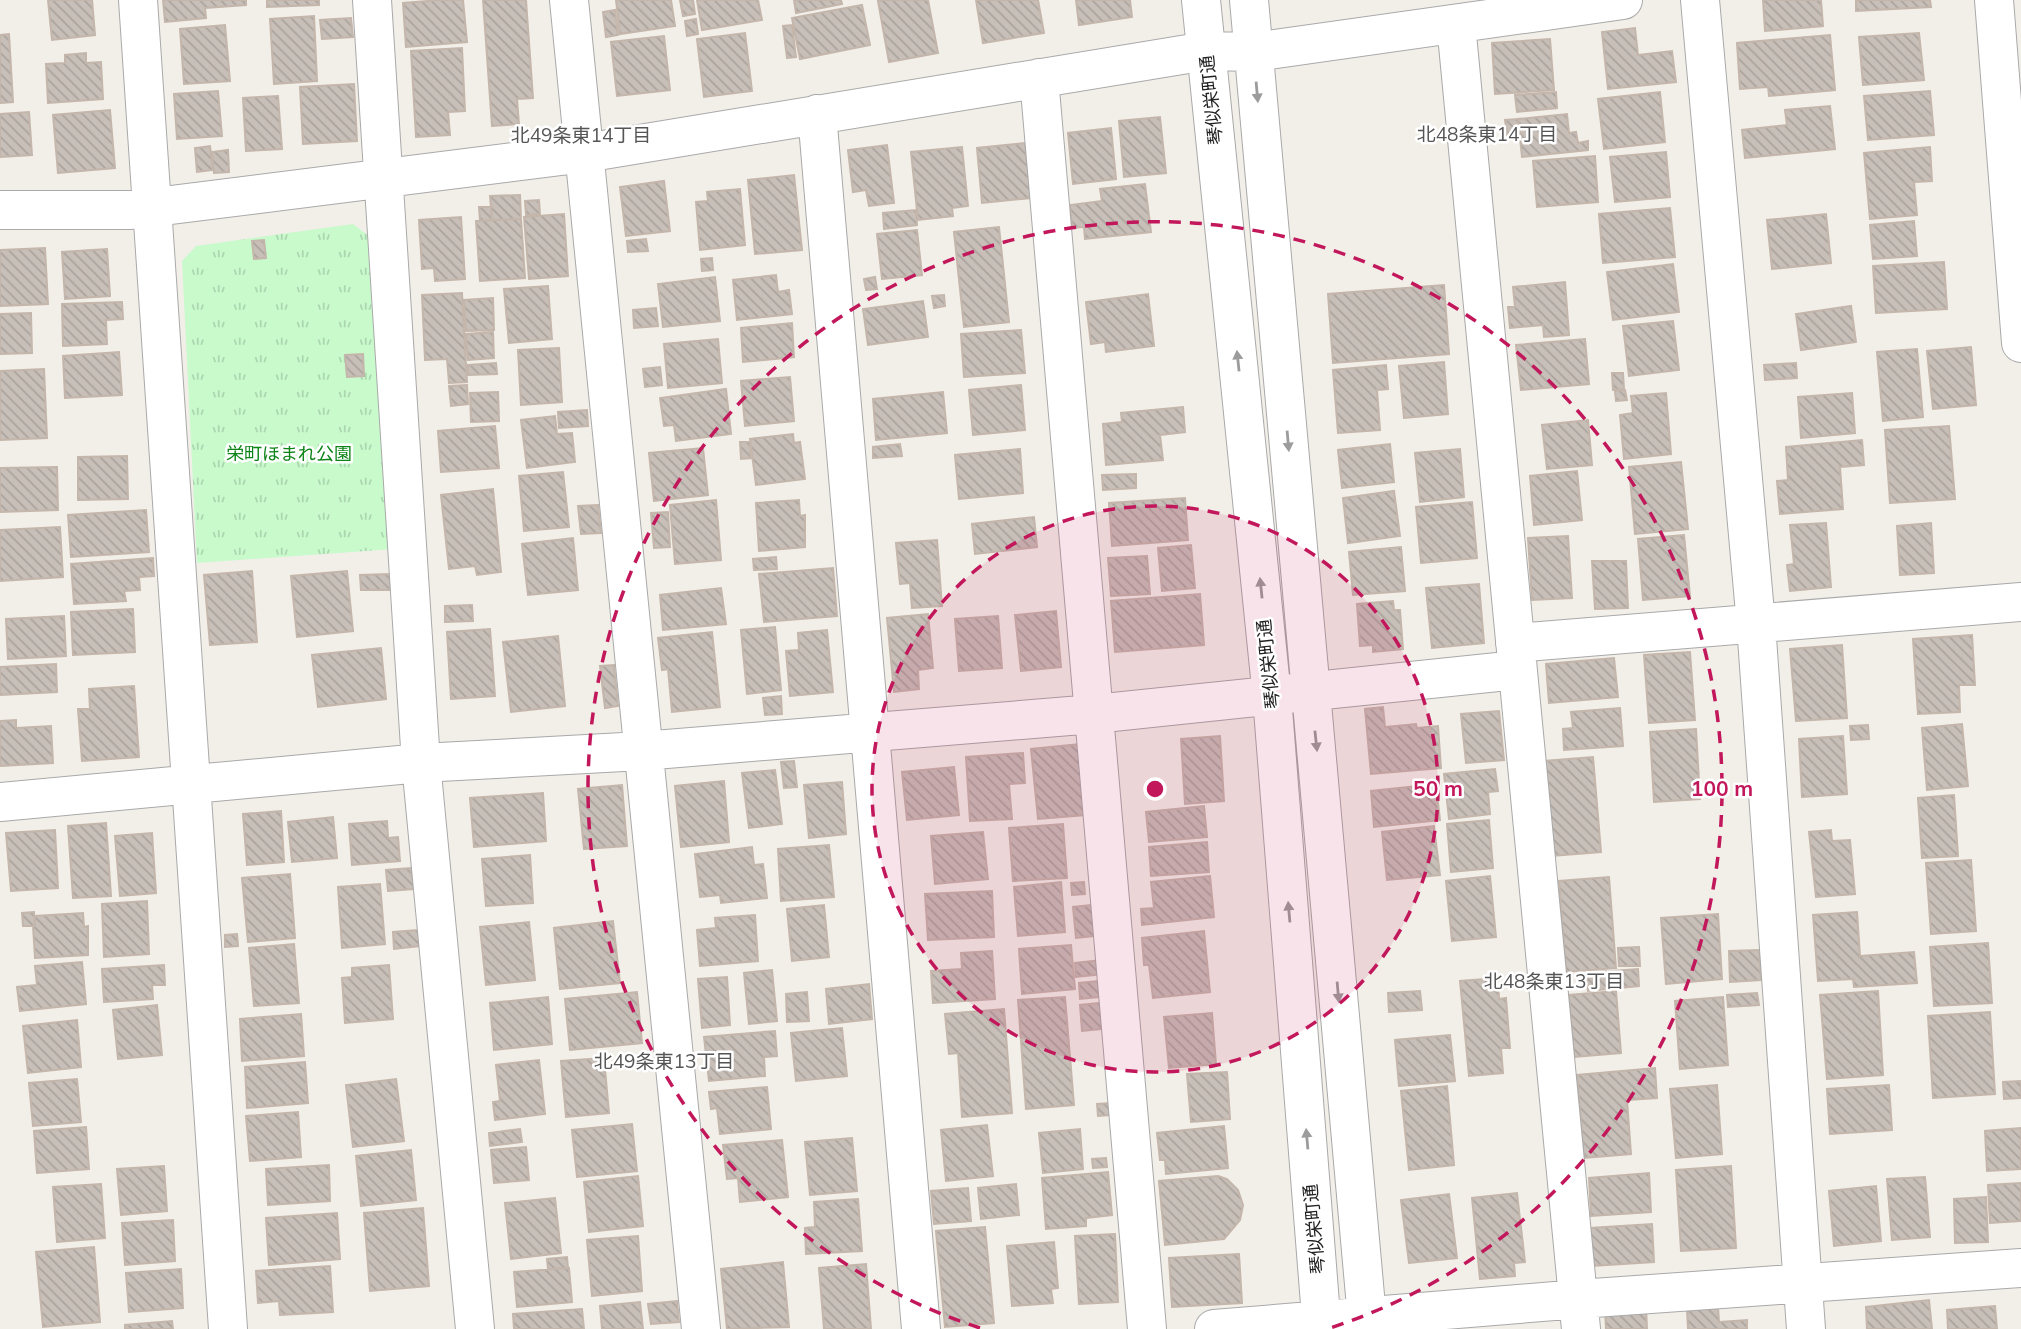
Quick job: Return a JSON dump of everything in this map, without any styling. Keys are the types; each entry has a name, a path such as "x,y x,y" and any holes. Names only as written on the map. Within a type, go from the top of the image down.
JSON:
{"street":[{"path":"138,0 229,1329"},
{"path":"372,0 421,763 475,1329"},
{"path":"569,0 701,1329"},
{"name":"琴似栄町通","path":"1201,0 1272,696 1321,1325"},
{"path":"1250,0 1367,1322"},
{"path":"0,210 131,210 585,153 1206,51 1254,52 1471,15 1623,0"},
{"path":"1700,0 1756,624 1806,1329"},
{"path":"1994,0 2021,343"},
{"path":"1471,15 1516,657 1580,1314"},
{"path":"1038,78 1147,1329"},
{"path":"817,114 921,1329"},
{"path":"0,802 421,763 642,751 1094,714 1310,693 1516,657 1756,624 2021,602"},
{"path":"1214,1329 1580,1314 1803,1285 2021,1268"}],"green space":[{"name":"栄町ほまれ公園","path":"353,224 371,238 394,549 197,563 182,261 196,246"}],"building":[{"path":"48,0 92,0 95,35 52,40"},
{"path":"163,0 246,0 246,5 205,8 206,18 165,22"},
{"path":"267,0 319,0 319,5 267,7"},
{"path":"463,0 467,42 406,47 403,3"},
{"path":"483,0 526,0 533,98 517,99 519,124 492,126"},
{"path":"616,0 671,0 675,26 620,34"},
{"path":"680,0 693,0 695,14 683,16"},
{"path":"697,0 758,0 762,20 702,30"},
{"path":"794,0 841,0 842,4 796,13"},
{"path":"928,0 938,53 889,62 878,1"},
{"path":"976,0 1038,0 1044,33 983,43"},
{"path":"1076,0 1130,0 1132,17 1079,25"},
{"path":"1763,0 1821,0 1823,26 1765,31"},
{"path":"1856,0 1930,0 1931,7 1856,11"},
{"path":"862,5 870,45 800,59 792,18"},
{"path":"615,10 618,35 606,37 603,12"},
{"path":"314,16 317,81 274,84 270,19"},
{"path":"351,18 353,37 322,39 320,20"},
{"path":"696,19 698,34 687,36 685,21"},
{"path":"225,25 230,81 184,84 180,29"},
{"path":"792,25 796,57 787,58 783,26"},
{"path":"1635,28 1638,55 1672,51 1676,82 1608,89 1602,32"},
{"path":"745,33 752,91 704,97 697,39"},
{"path":"1919,33 1924,80 1863,85 1859,37"},
{"path":"9,34 13,102 0,103 0,35"},
{"path":"1830,35 1835,90 1769,96 1768,87 1740,89 1737,43"},
{"path":"664,36 670,90 617,96 611,42"},
{"path":"1550,39 1554,90 1495,94 1492,43"},
{"path":"462,48 465,111 448,112 450,135 416,137 411,51"},
{"path":"86,53 86,63 101,62 103,99 48,103 46,64 65,63 65,55"},
{"path":"354,84 357,141 303,144 300,87"},
{"path":"218,91 222,136 177,139 174,94"},
{"path":"1930,91 1934,135 1868,140 1864,96"},
{"path":"1556,92 1557,108 1517,112 1515,95"},
{"path":"1660,92 1665,142 1604,149 1598,99"},
{"path":"278,96 282,149 246,151 243,98"},
{"path":"1830,106 1835,149 1745,158 1742,130 1787,125 1785,110"},
{"path":"110,110 115,168 58,173 53,115"},
{"path":"29,112 32,155 0,157 0,114"},
{"path":"1567,114 1569,133 1576,132 1578,143 1588,141 1588,150 1522,157 1518,119"},
{"path":"1160,117 1166,173 1124,177 1119,121"},
{"path":"1518,119 1520,134 1507,135 1505,120"},
{"path":"1111,128 1116,179 1073,184 1068,133"},
{"path":"1025,143 1031,198 982,203 977,148"},
{"path":"887,145 894,203 869,206 866,190 853,192 848,150"},
{"path":"210,146 213,170 197,172 195,148"},
{"path":"962,147 968,206 952,208 953,216 918,220 911,152"},
{"path":"1930,147 1932,181 1914,182 1917,215 1870,219 1864,153"},
{"path":"228,150 229,172 214,173 212,152"},
{"path":"1666,152 1670,197 1615,202 1610,157"},
{"path":"1595,156 1598,202 1537,207 1533,161"},
{"path":"794,175 802,250 755,254 748,180"},
{"path":"664,181 670,231 626,236 620,187"},
{"path":"1145,184 1151,232 1085,239 1084,227 1072,228 1070,205 1102,201 1100,189"},
{"path":"740,189 745,245 700,250 696,202 708,201 707,192"},
{"path":"520,195 521,219 492,220 490,196"},
{"path":"539,200 540,214 526,215 525,201"},
{"path":"479,207 491,207 492,220 480,221"},
{"path":"1670,208 1675,257 1603,263 1599,214"},
{"path":"916,210 917,225 884,229 883,213"},
{"path":"564,214 568,276 529,279 524,217"},
{"path":"1826,214 1831,263 1772,269 1767,220"},
{"path":"461,217 465,279 435,281 434,268 422,269 419,220"},
{"path":"521,219 525,278 480,281 476,221"},
{"path":"1914,221 1917,256 1873,259 1870,225"},
{"path":"999,227 1009,322 964,327 954,232"},
{"path":"917,230 922,275 882,279 877,234"},
{"path":"646,239 648,251 628,252 627,241"},
{"path":"264,240 266,258 254,259 252,241"},
{"path":"45,248 48,304 0,306 0,250"},
{"path":"107,249 110,296 65,299 62,252"},
{"path":"712,258 713,270 702,271 701,259"},
{"path":"1944,262 1947,309 1876,313 1873,266"},
{"path":"1673,264 1679,312 1613,320 1607,272"},
{"path":"776,275 778,292 789,290 792,314 737,320 733,280"},
{"path":"715,277 720,321 663,327 658,284"},
{"path":"875,277 877,289 866,290 864,279"},
{"path":"1565,282 1569,335 1544,337 1543,325 1510,328 1508,307 1515,307 1513,287"},
{"path":"1444,285 1449,354 1333,363 1328,294"},
{"path":"548,286 552,339 509,343 504,289"},
{"path":"462,293 467,382 449,383 447,359 425,360 422,295"},
{"path":"1148,294 1154,346 1106,352 1105,342 1091,344 1086,302"},
{"path":"944,295 945,306 934,308 932,296"},
{"path":"493,298 494,330 466,331 464,300"},
{"path":"923,301 928,337 868,345 863,309"},
{"path":"122,302 123,319 106,320 107,344 63,346 62,304"},
{"path":"1851,306 1856,342 1801,350 1796,314"},
{"path":"656,308 658,326 634,328 633,310"},
{"path":"31,313 32,353 0,354 0,314"},
{"path":"1673,321 1679,370 1629,376 1623,326"},
{"path":"792,323 794,357 743,362 741,328"},
{"path":"1021,330 1025,373 964,377 961,334"},
{"path":"493,332 494,358 468,360 466,334"},
{"path":"718,339 722,383 668,388 664,344"},
{"path":"1585,339 1589,384 1521,390 1516,345"},
{"path":"1971,347 1976,405 1933,409 1927,351"},
{"path":"559,348 562,402 521,405 518,350"},
{"path":"1917,349 1923,417 1883,421 1877,352"},
{"path":"119,352 122,395 65,398 63,356"},
{"path":"363,354 364,376 347,377 345,355"},
{"path":"1444,362 1448,414 1404,418 1399,366"},
{"path":"496,363 497,374 468,375 468,365"},
{"path":"1796,363 1797,378 1765,380 1764,365"},
{"path":"1386,365 1388,389 1377,390 1380,430 1338,433 1333,370"},
{"path":"660,367 662,385 645,387 643,369"},
{"path":"44,369 47,438 0,440 0,371"},
{"path":"1612,373 1623,373 1624,389 1613,390"},
{"path":"790,377 794,421 745,426 741,381"},
{"path":"467,385 468,404 451,406 449,386"},
{"path":"1021,385 1025,430 973,435 969,390"},
{"path":"726,389 731,434 676,441 674,425 664,426 660,398"},
{"path":"1625,390 1627,400 1616,401 1615,391"},
{"path":"498,392 499,421 471,422 470,393"},
{"path":"943,392 947,433 876,440 873,399"},
{"path":"1666,393 1671,454 1624,459 1620,415 1633,413 1631,396"},
{"path":"1852,393 1855,433 1801,438 1798,397"},
{"path":"1183,407 1185,432 1160,435 1163,460 1106,465 1103,424 1122,422 1121,413"},
{"path":"587,410 588,426 559,428 558,412"},
{"path":"555,416 557,434 572,433 575,462 527,468 521,420"},
{"path":"1588,420 1592,465 1547,469 1542,425"},
{"path":"495,426 499,468 441,472 438,431"},
{"path":"1949,426 1955,499 1890,503 1885,430"},
{"path":"793,434 794,443 800,442 805,479 756,485 750,439"},
{"path":"1862,440 1864,465 1840,467 1843,509 1780,514 1777,481 1788,480 1786,447"},
{"path":"740,442 750,442 751,458 741,459"},
{"path":"900,444 902,456 873,458 873,447"},
{"path":"1390,444 1394,482 1342,488 1338,450"},
{"path":"703,448 708,495 654,501 649,453"},
{"path":"1020,449 1023,493 959,499 955,455"},
{"path":"1460,449 1464,497 1420,502 1415,453"},
{"path":"127,456 128,499 78,500 78,457"},
{"path":"1681,462 1688,529 1635,534 1629,467"},
{"path":"57,467 58,510 0,512 0,468"},
{"path":"1577,471 1582,520 1534,525 1530,476"},
{"path":"563,472 569,527 524,531 519,476"},
{"path":"1136,474 1136,488 1103,490 1102,475"},
{"path":"493,489 501,572 477,575 475,566 449,569 441,495"},
{"path":"1394,491 1400,536 1348,543 1343,498"},
{"path":"1185,498 1188,540 1112,546 1109,503"},
{"path":"716,500 721,560 675,564 670,505"},
{"path":"799,500 800,516 805,515 805,547 759,551 756,503"},
{"path":"1472,502 1477,558 1421,563 1416,507"},
{"path":"598,505 601,533 581,534 578,506"},
{"path":"146,510 149,552 71,557 68,515"},
{"path":"668,512 670,547 654,548 651,513"},
{"path":"1034,517 1037,547 975,554 972,524"},
{"path":"1826,523 1831,587 1790,591 1787,565 1794,564 1790,525"},
{"path":"1931,523 1934,573 1900,575 1897,526"},
{"path":"60,527 63,577 0,581 0,530"},
{"path":"1684,535 1690,596 1643,600 1638,539"},
{"path":"1568,536 1572,598 1532,600 1528,538"},
{"path":"573,538 578,590 528,595 522,544"},
{"path":"937,540 942,606 912,608 910,583 900,584 896,543"},
{"path":"1191,545 1195,588 1162,591 1158,548"},
{"path":"1401,547 1405,591 1353,595 1349,552"},
{"path":"1147,556 1150,594 1111,596 1108,558"},
{"path":"776,557 777,569 754,570 753,559"},
{"path":"153,558 154,576 139,577 140,590 124,591 126,601 74,604 71,564"},
{"path":"1592,561 1626,561 1628,608 1595,609"},
{"path":"833,568 837,616 764,622 759,574"},
{"path":"252,571 257,642 210,645 204,575"},
{"path":"347,571 353,631 297,637 291,576"},
{"path":"390,574 390,590 361,590 360,575"},
{"path":"1479,584 1484,643 1432,648 1426,588"},
{"path":"721,588 726,624 663,630 660,595"},
{"path":"1200,594 1204,645 1115,652 1111,601"},
{"path":"1393,601 1394,610 1400,610 1403,649 1373,652 1373,645 1360,646 1357,604"},
{"path":"472,605 473,621 445,622 445,606"},
{"path":"133,609 135,652 73,655 71,612"},
{"path":"1056,611 1061,667 1021,671 1015,615"},
{"path":"928,614 933,668 918,670 919,689 894,692 887,618"},
{"path":"64,616 66,656 8,659 6,619"},
{"path":"998,616 1002,668 959,671 955,619"},
{"path":"775,627 781,690 747,694 741,630"},
{"path":"490,629 495,696 451,699 447,632"},
{"path":"827,630 833,692 790,696 786,651 799,650 798,633"},
{"path":"712,632 720,707 672,712 668,669 662,670 658,638"},
{"path":"1972,635 1975,685 1959,685 1960,712 1918,714 1913,639"},
{"path":"558,636 565,706 511,712 503,642"},
{"path":"1842,645 1847,718 1796,721 1790,649"},
{"path":"381,648 386,699 318,707 312,655"},
{"path":"1690,652 1695,720 1649,723 1644,655"},
{"path":"1614,658 1618,697 1549,703 1546,664"},
{"path":"56,664 57,692 0,695 0,667"},
{"path":"614,665 618,706 605,708 600,666"},
{"path":"134,686 139,757 82,761 78,709 90,709 89,689"},
{"path":"781,696 782,714 765,715 763,698"},
{"path":"1383,707 1385,727 1416,724 1417,728 1438,726 1441,768 1371,774 1365,709"},
{"path":"1620,708 1623,746 1564,750 1563,729 1573,728 1571,712"},
{"path":"1499,711 1504,760 1466,763 1461,714"},
{"path":"16,720 16,728 51,726 53,763 0,766 0,721"},
{"path":"1962,724 1968,786 1927,790 1922,728"},
{"path":"1868,725 1869,739 1851,740 1850,726"},
{"path":"1696,729 1700,799 1654,802 1650,732"},
{"path":"1220,736 1224,801 1185,804 1181,739"},
{"path":"1843,736 1847,794 1802,797 1799,739"},
{"path":"1080,744 1086,815 1038,819 1031,749"},
{"path":"1023,753 1025,783 1009,784 1012,819 970,821 966,757"},
{"path":"1593,757 1601,852 1552,856 1544,761"},
{"path":"794,761 797,787 784,788 781,762"},
{"path":"954,767 959,815 907,820 902,772"},
{"path":"1495,769 1498,791 1488,792 1490,814 1449,819 1444,774"},
{"path":"775,770 782,824 749,828 742,773"},
{"path":"724,781 729,842 681,847 675,786"},
{"path":"842,782 846,834 809,838 804,785"},
{"path":"1436,784 1440,820 1374,827 1371,791"},
{"path":"622,785 627,846 584,849 578,789"},
{"path":"543,793 546,841 474,847 470,798"},
{"path":"1954,795 1958,856 1922,858 1918,798"},
{"path":"1204,806 1207,837 1149,842 1146,812"},
{"path":"281,811 284,862 247,865 243,814"},
{"path":"333,817 337,858 292,862 288,822"},
{"path":"1489,820 1493,868 1451,872 1447,824"},
{"path":"387,821 388,838 398,837 400,861 352,865 349,824"},
{"path":"106,823 111,896 73,898 68,826"},
{"path":"1063,824 1067,878 1013,881 1009,828"},
{"path":"1434,826 1440,875 1387,880 1382,832"},
{"path":"55,830 58,888 11,891 6,833"},
{"path":"1831,830 1832,841 1850,840 1855,894 1816,897 1809,832"},
{"path":"983,832 988,879 935,884 931,836"},
{"path":"152,833 156,893 120,896 115,836"},
{"path":"1207,842 1209,872 1151,876 1149,847"},
{"path":"829,845 834,897 781,901 778,849"},
{"path":"752,847 754,865 763,864 767,898 721,903 720,895 700,897 695,854"},
{"path":"530,855 533,903 486,906 482,859"},
{"path":"1971,860 1976,931 1931,934 1926,863"},
{"path":"411,868 414,889 388,891 386,870"},
{"path":"290,874 295,938 248,942 242,878"},
{"path":"1210,876 1214,917 1142,925 1141,909 1154,908 1151,882"},
{"path":"1490,876 1496,937 1452,941 1446,881"},
{"path":"1609,877 1616,968 1566,972 1559,881"},
{"path":"1061,882 1065,932 1018,936 1014,887"},
{"path":"1084,882 1085,894 1072,895 1071,883"},
{"path":"380,884 385,944 342,948 338,887"},
{"path":"992,891 994,937 928,940 925,894"},
{"path":"147,901 149,954 104,957 102,904"},
{"path":"1101,904 1104,935 1076,938 1073,907"},
{"path":"824,905 829,957 792,961 787,909"},
{"path":"34,912 35,926 23,926 22,913"},
{"path":"1857,912 1860,956 1914,952 1917,983 1854,987 1853,979 1818,981 1813,915"},
{"path":"83,913 84,927 88,926 88,955 35,958 35,916"},
{"path":"1718,914 1722,979 1666,984 1661,918"},
{"path":"755,915 758,961 700,966 697,930 716,928 715,918"},
{"path":"613,921 620,983 560,989 554,928"},
{"path":"529,922 535,980 486,985 480,927"},
{"path":"418,930 420,946 394,949 393,932"},
{"path":"1204,931 1210,992 1153,998 1149,965 1144,965 1142,938"},
{"path":"237,934 238,946 225,947 225,935"},
{"path":"1988,943 1992,1003 1934,1006 1930,947"},
{"path":"294,944 299,1003 254,1006 249,948"},
{"path":"1071,945 1075,989 1022,994 1019,949"},
{"path":"1639,947 1640,966 1619,966 1618,948"},
{"path":"1759,950 1761,980 1730,982 1729,951"},
{"path":"992,951 995,999 933,1003 931,971 962,969 961,953"},
{"path":"1111,959 1113,973 1076,977 1075,963"},
{"path":"82,962 86,1004 20,1011 17,987 37,985 35,966"},
{"path":"164,965 165,985 152,985 153,999 104,1002 102,969"},
{"path":"389,965 393,1019 345,1023 342,978 352,977 352,968"},
{"path":"1638,969 1639,986 1588,991 1586,973"},
{"path":"772,970 777,1021 749,1024 744,973"},
{"path":"727,977 730,1025 702,1028 698,979"},
{"path":"1498,978 1499,999 1506,998 1510,1048 1501,1048 1503,1073 1469,1076 1460,981"},
{"path":"1108,980 1109,996 1080,999 1079,983"},
{"path":"869,984 872,1019 829,1024 826,989"},
{"path":"1420,991 1422,1010 1389,1012 1388,993"},
{"path":"1616,991 1621,1053 1574,1057 1569,995"},
{"path":"1878,991 1883,1075 1827,1079 1820,995"},
{"path":"637,992 642,1043 570,1050 565,999"},
{"path":"807,992 809,1021 787,1022 786,994"},
{"path":"1757,993 1759,1005 1728,1007 1727,995"},
{"path":"548,997 552,1044 494,1050 490,1003"},
{"path":"1065,997 1074,1105 1026,1109 1018,1000"},
{"path":"1723,997 1728,1065 1680,1069 1675,1001"},
{"path":"1108,1002 1111,1028 1082,1031 1080,1005"},
{"path":"157,1005 162,1055 118,1059 113,1010"},
{"path":"1004,1009 1012,1113 962,1117 958,1053 949,1054 945,1014"},
{"path":"1990,1012 1995,1094 1933,1098 1928,1016"},
{"path":"1212,1013 1216,1064 1169,1068 1164,1017"},
{"path":"301,1014 304,1056 242,1061 240,1019"},
{"path":"77,1020 81,1067 28,1073 23,1026"},
{"path":"842,1028 847,1076 796,1081 791,1033"},
{"path":"775,1031 777,1056 764,1057 765,1076 709,1081 704,1037"},
{"path":"1450,1035 1455,1081 1399,1086 1395,1040"},
{"path":"604,1058 609,1113 566,1117 561,1061"},
{"path":"539,1060 545,1114 495,1120 493,1102 500,1101 496,1065"},
{"path":"305,1062 308,1103 247,1108 245,1067"},
{"path":"1655,1068 1657,1098 1627,1100 1631,1154 1584,1158 1577,1075"},
{"path":"1227,1072 1230,1119 1191,1122 1187,1074"},
{"path":"77,1079 81,1122 33,1126 29,1083"},
{"path":"396,1079 404,1141 353,1147 346,1085"},
{"path":"2021,1081 2021,1098 2004,1099 2003,1082"},
{"path":"1717,1085 1722,1154 1676,1158 1670,1089"},
{"path":"1889,1085 1892,1130 1830,1134 1827,1089"},
{"path":"1447,1086 1454,1165 1409,1170 1401,1091"},
{"path":"767,1087 771,1129 720,1134 717,1108 711,1109 709,1092"},
{"path":"1110,1103 1111,1115 1098,1116 1097,1104"},
{"path":"298,1112 301,1157 250,1161 246,1116"},
{"path":"632,1124 637,1171 577,1177 572,1130"},
{"path":"987,1125 993,1176 946,1181 941,1130"},
{"path":"1224,1126 1228,1168 1166,1174 1165,1160 1160,1160 1157,1133"},
{"path":"86,1127 89,1169 37,1173 34,1131"},
{"path":"2021,1128 2021,1169 1987,1171 1985,1131"},
{"path":"520,1129 522,1142 490,1146 489,1133"},
{"path":"1080,1129 1083,1169 1043,1173 1039,1133"},
{"path":"852,1138 857,1191 810,1195 805,1142"},
{"path":"782,1140 788,1197 740,1202 738,1178 727,1179 723,1145"},
{"path":"526,1147 529,1180 494,1183 491,1150"},
{"path":"411,1150 416,1200 361,1206 356,1156"},
{"path":"1106,1158 1107,1167 1093,1168 1092,1159"},
{"path":"329,1165 330,1201 268,1205 266,1169"},
{"path":"164,1166 167,1211 121,1215 117,1169"},
{"path":"1731,1166 1736,1248 1681,1251 1676,1170"},
{"path":"1108,1172 1112,1215 1086,1218 1086,1226 1046,1229 1042,1178"},
{"path":"1649,1173 1651,1212 1591,1216 1589,1178"},
{"path":"638,1176 643,1226 589,1232 584,1182"},
{"path":"1218,1176 1227,1179 1238,1190 1243,1205 1240,1220 1224,1239 1165,1245 1159,1181"},
{"path":"1925,1177 1930,1237 1892,1240 1887,1179"},
{"path":"2021,1183 2021,1221 1990,1223 1988,1185"},
{"path":"101,1184 105,1238 57,1242 53,1187"},
{"path":"1016,1184 1019,1215 981,1219 978,1188"},
{"path":"1876,1186 1881,1241 1834,1246 1829,1191"},
{"path":"968,1188 971,1221 934,1224 931,1191"},
{"path":"1517,1193 1525,1262 1514,1263 1515,1276 1480,1279 1472,1198"},
{"path":"1449,1194 1457,1258 1409,1263 1401,1200"},
{"path":"1986,1197 1988,1242 1955,1243 1954,1199"},
{"path":"555,1198 561,1253 511,1259 505,1203"},
{"path":"858,1199 862,1251 806,1254 805,1228 815,1227 814,1202"},
{"path":"423,1208 429,1286 370,1291 364,1213"},
{"path":"337,1213 340,1259 269,1265 266,1218"},
{"path":"173,1220 175,1261 125,1265 122,1223"},
{"path":"1652,1224 1654,1262 1592,1266 1590,1228"},
{"path":"985,1227 994,1323 945,1327 936,1231"},
{"path":"1115,1234 1118,1302 1079,1304 1075,1236"},
{"path":"638,1236 642,1291 592,1296 587,1240"},
{"path":"1054,1242 1058,1288 1051,1289 1053,1303 1012,1306 1007,1246"},
{"path":"94,1247 100,1322 43,1327 36,1252"},
{"path":"1239,1254 1242,1303 1172,1307 1169,1258"},
{"path":"567,1257 568,1268 548,1269 547,1259"},
{"path":"783,1262 789,1327 727,1329 721,1269"},
{"path":"866,1264 871,1329 824,1329 819,1268"},
{"path":"330,1266 333,1312 280,1315 279,1301 258,1303 256,1271"},
{"path":"569,1268 572,1302 517,1307 514,1272"},
{"path":"181,1269 183,1308 129,1312 126,1273"},
{"path":"1929,1300 1932,1329 1867,1329 1866,1307"},
{"path":"677,1301 679,1322 651,1324 648,1304"},
{"path":"640,1302 643,1329 602,1329 600,1306"},
{"path":"1995,1306 1997,1329 1948,1329 1947,1310"},
{"path":"1646,1307 1647,1329 1606,1329 1605,1310"},
{"path":"1718,1307 1719,1322 1747,1320 1747,1329 1688,1329 1687,1309"},
{"path":"582,1309 584,1329 514,1329 513,1314"},
{"path":"172,1321 173,1329 125,1329 125,1325"}],"district":[{"name":"北48条東14丁目","path":"1487,134"},
{"name":"北49条東14丁目","path":"581,135"},
{"name":"北48条東13丁目","path":"1554,981"},
{"name":"北49条東13丁目","path":"664,1061"}]}
